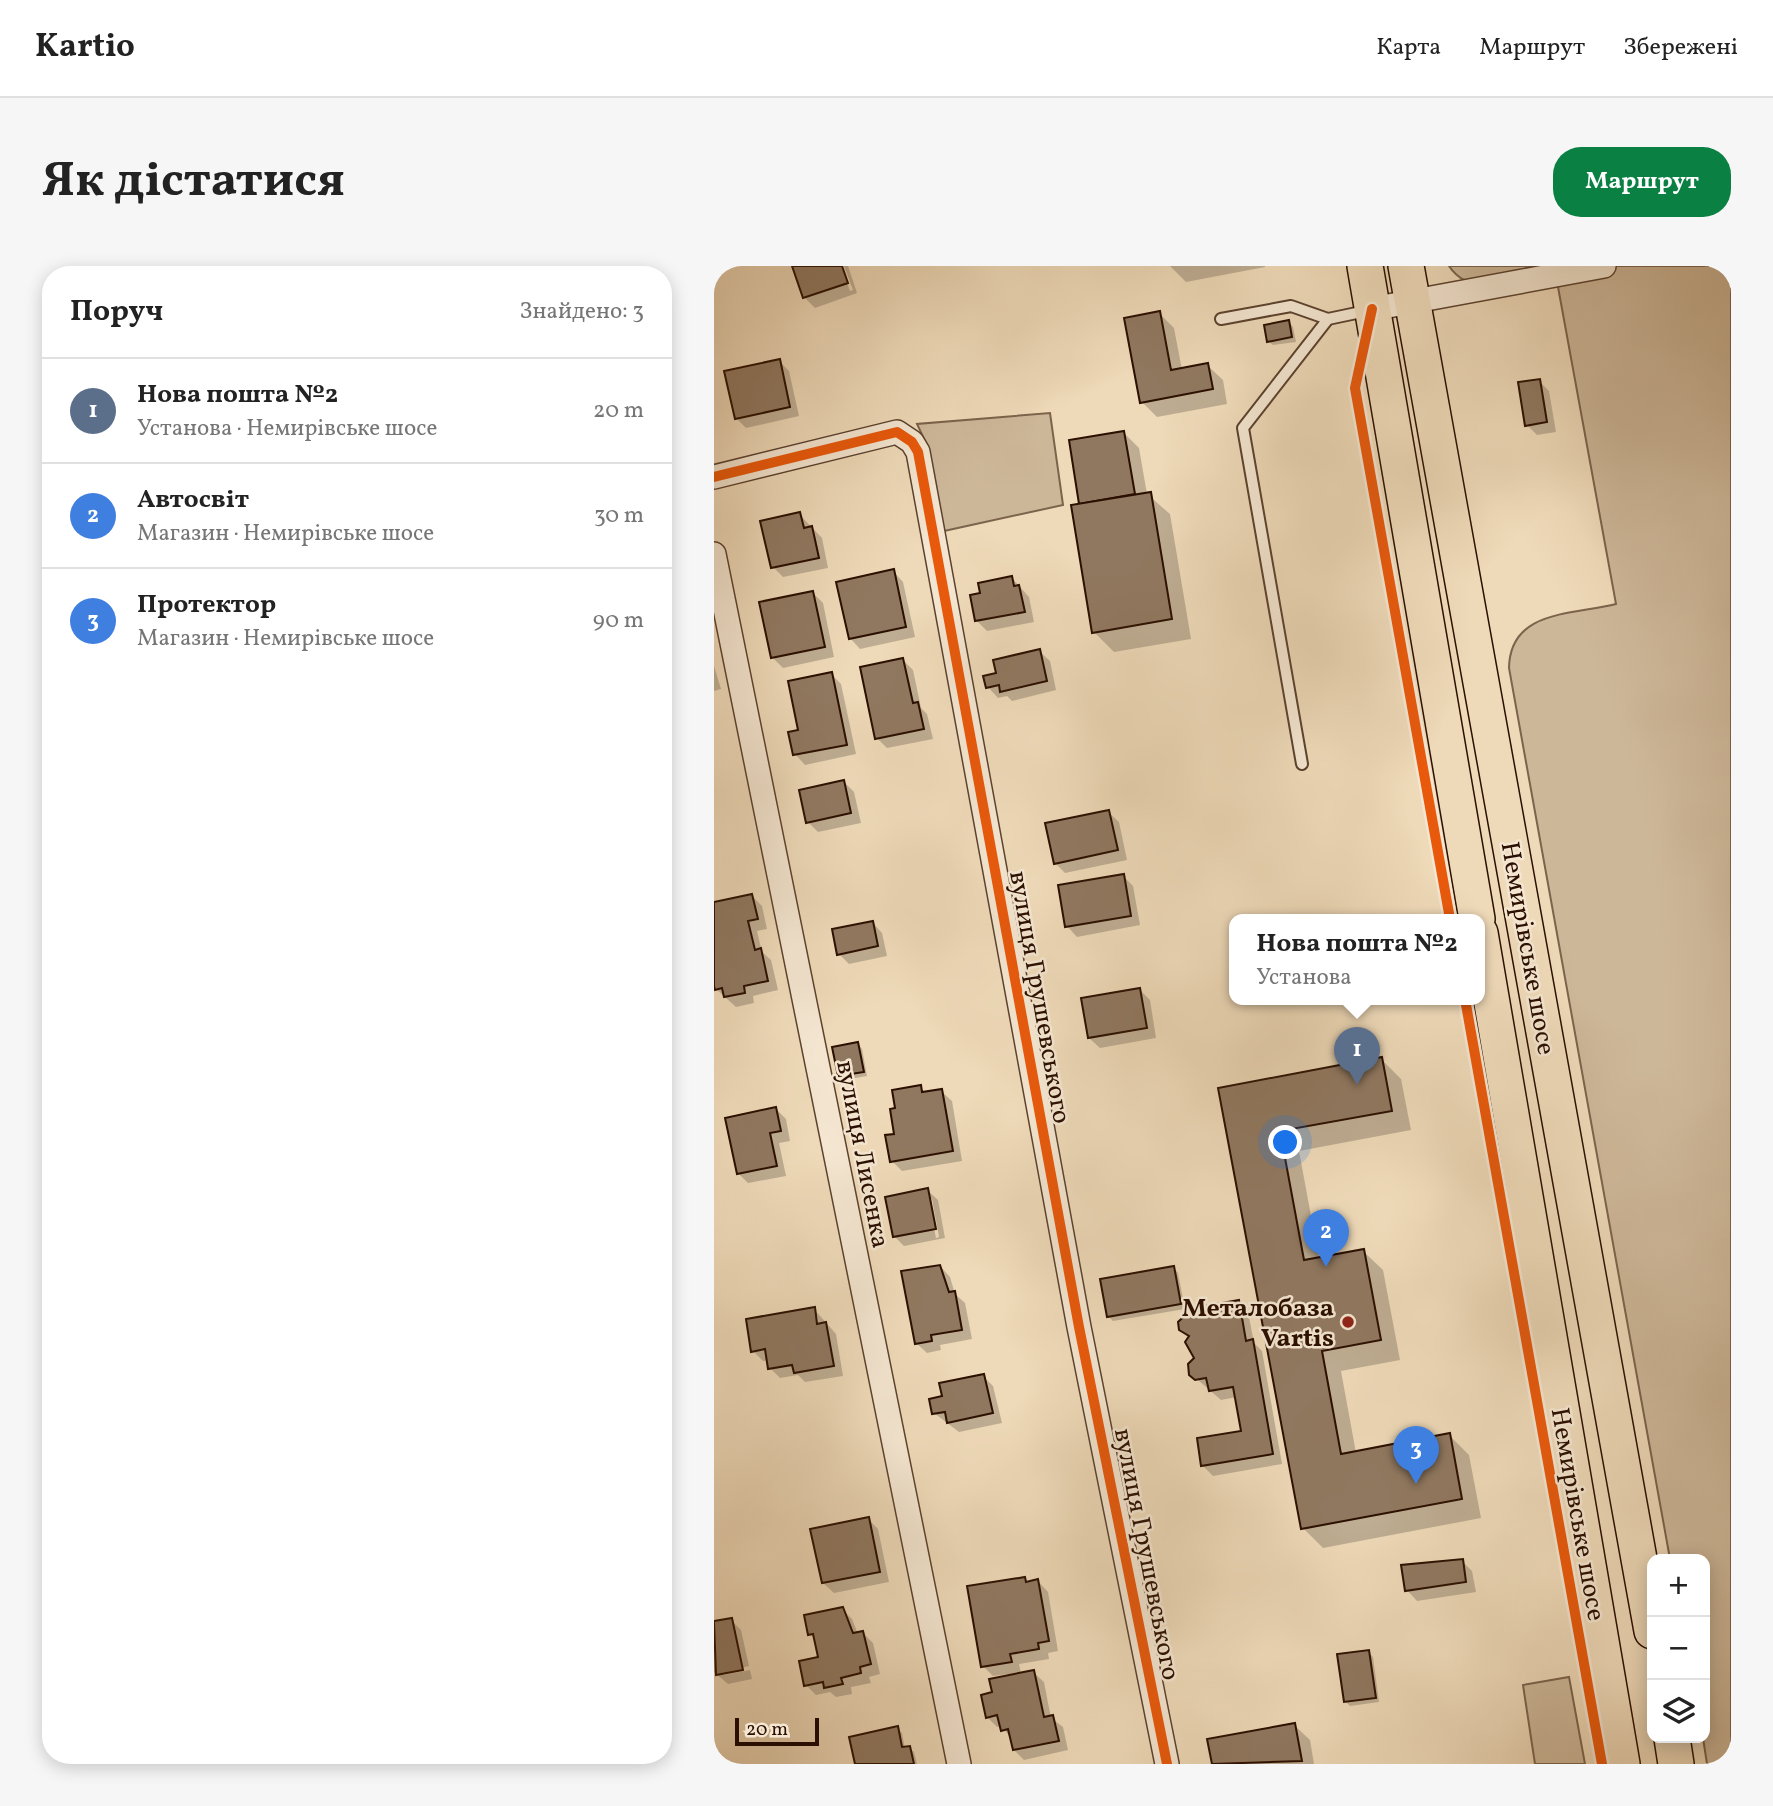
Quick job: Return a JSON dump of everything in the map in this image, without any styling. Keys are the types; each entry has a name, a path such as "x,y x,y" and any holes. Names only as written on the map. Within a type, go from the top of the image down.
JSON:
{"main road":[{"name":"Немирівське шосе","path":"1365,266 1476,914"},
{"name":"Немирівське шосе","path":"1406,266 1649,1617"},
{"name":"Немирівське шосе","path":"1485,968 1622,1764"},
{"path":"1673,1743 1676,1764"}],"street":[{"path":"1373,309 1604,266"},
{"name":"вулиця Грушевського","path":"714,477 897,432 912,442 918,452 1079,1327 1167,1764"},
{"name":"вулиця Лисенка","path":"714,554 959,1764"}],"lane":[{"path":"1221,319 1291,306 1328,319 1373,309"},
{"path":"1302,764 1243,428 1328,319"}],"shaded area":[{"path":"1449,266 1731,266 1731,1764 1707,1764 1704,1743 1710,1743 1710,1554 1669,1554 1509,668 1512,649 1520,635 1532,625 1547,618 1616,604 1556,276 1498,286 1471,283 1459,277"},
{"path":"1050,413 1063,505 944,531 927,445 917,424"},
{"path":"1569,1677 1585,1764 1535,1764 1523,1685"}],"building":[{"path":"792,266 842,266 848,283 803,298"},
{"path":"1160,311 1171,370 1208,363 1213,389 1140,403 1124,318"},
{"path":"1289,320 1292,337 1267,342 1264,325"},
{"path":"780,359 790,407 735,419 724,371"},
{"path":"1540,379 1547,422 1525,426 1518,382"},
{"path":"1124,431 1135,494 1079,504 1069,440"},
{"path":"1151,492 1172,619 1092,633 1071,505"},
{"path":"800,512 804,528 812,526 819,558 771,568 760,521"},
{"path":"894,569 906,627 849,639 836,582"},
{"path":"1012,576 1014,586 1019,585 1025,612 975,621 970,595 980,593 978,583"},
{"path":"813,591 825,647 771,658 759,602"},
{"path":"1040,649 1047,681 1000,692 999,685 986,688 983,676 996,673 993,660"},
{"path":"903,658 913,703 918,702 924,729 875,739 860,667"},
{"path":"832,672 847,745 793,755 788,732 798,730 788,681"},
{"path":"844,780 851,813 806,823 799,790"},
{"path":"1109,810 1118,850 1054,864 1045,823"},
{"path":"1124,874 1131,916 1065,927 1058,885"},
{"path":"752,894 758,919 748,921 755,950 761,948 768,981 744,986 745,993 724,997 722,988 715,990 714,986 714,902"},
{"path":"873,921 878,946 837,955 832,929"},
{"path":"1140,988 1147,1028 1088,1038 1081,998"},
{"path":"858,1042 864,1072 838,1076 832,1047"},
{"path":"1382,1057 1392,1111 1280,1131 1304,1260 1364,1249 1381,1340 1322,1351 1341,1454 1450,1433 1462,1499 1301,1529 1218,1088"},
{"path":"921,1085 922,1092 942,1089 953,1151 890,1162 885,1135 894,1134 890,1109 895,1108 892,1090"},
{"path":"776,1107 781,1131 770,1133 777,1166 737,1174 725,1118"},
{"path":"928,1188 936,1229 893,1237 885,1197"},
{"path":"940,1265 949,1292 955,1291 962,1330 931,1335 932,1341 915,1344 901,1271"},
{"path":"1174,1266 1181,1304 1107,1317 1100,1279"},
{"path":"1239,1300 1246,1341 1253,1339 1273,1454 1201,1466 1197,1438 1241,1431 1233,1387 1209,1391 1206,1378 1195,1380 1189,1375 1188,1364 1194,1358 1185,1342 1189,1336 1179,1330 1178,1322 1189,1312 1188,1309"},
{"path":"815,1307 817,1324 826,1322 834,1366 794,1373 792,1365 768,1369 765,1349 751,1352 746,1319"},
{"path":"984,1374 993,1413 947,1423 945,1412 932,1414 929,1399 942,1396 939,1383"},
{"path":"869,1517 880,1572 822,1583 810,1529"},
{"path":"1463,1559 1466,1582 1405,1591 1401,1565"},
{"path":"1025,1577 1026,1582 1038,1579 1049,1641 1038,1643 1039,1649 1010,1654 1012,1662 981,1667 967,1586"},
{"path":"843,1607 853,1633 863,1631 871,1664 860,1667 861,1673 841,1678 843,1684 824,1688 823,1682 804,1686 799,1661 818,1657 813,1634 808,1635 804,1615"},
{"path":"732,1618 743,1670 716,1675 714,1621"},
{"path":"1369,1650 1376,1698 1344,1702 1337,1654"},
{"path":"1034,1670 1044,1717 1053,1715 1059,1741 1013,1750 1008,1729 1001,1731 997,1715 986,1718 981,1695 992,1692 989,1679"},
{"path":"1295,1723 1302,1761 1212,1764 1207,1739"},
{"path":"898,1726 902,1747 910,1746 914,1764 855,1764 849,1737"}],"cycle path":[{"path":"1372,309 1355,388 1449,914"},
{"path":"714,477 897,432 912,442 918,452 1079,1327 1167,1764"},
{"path":"1466,1005 1602,1764"}],"place":[{"name":"Нова пошта №2","path":"1357,1085"},
{"name":"Автосвіт","path":"1326,1267"},
{"name":"Металобаза Vartis","path":"1348,1322"},
{"name":"Протектор","path":"1416,1484"}]}
